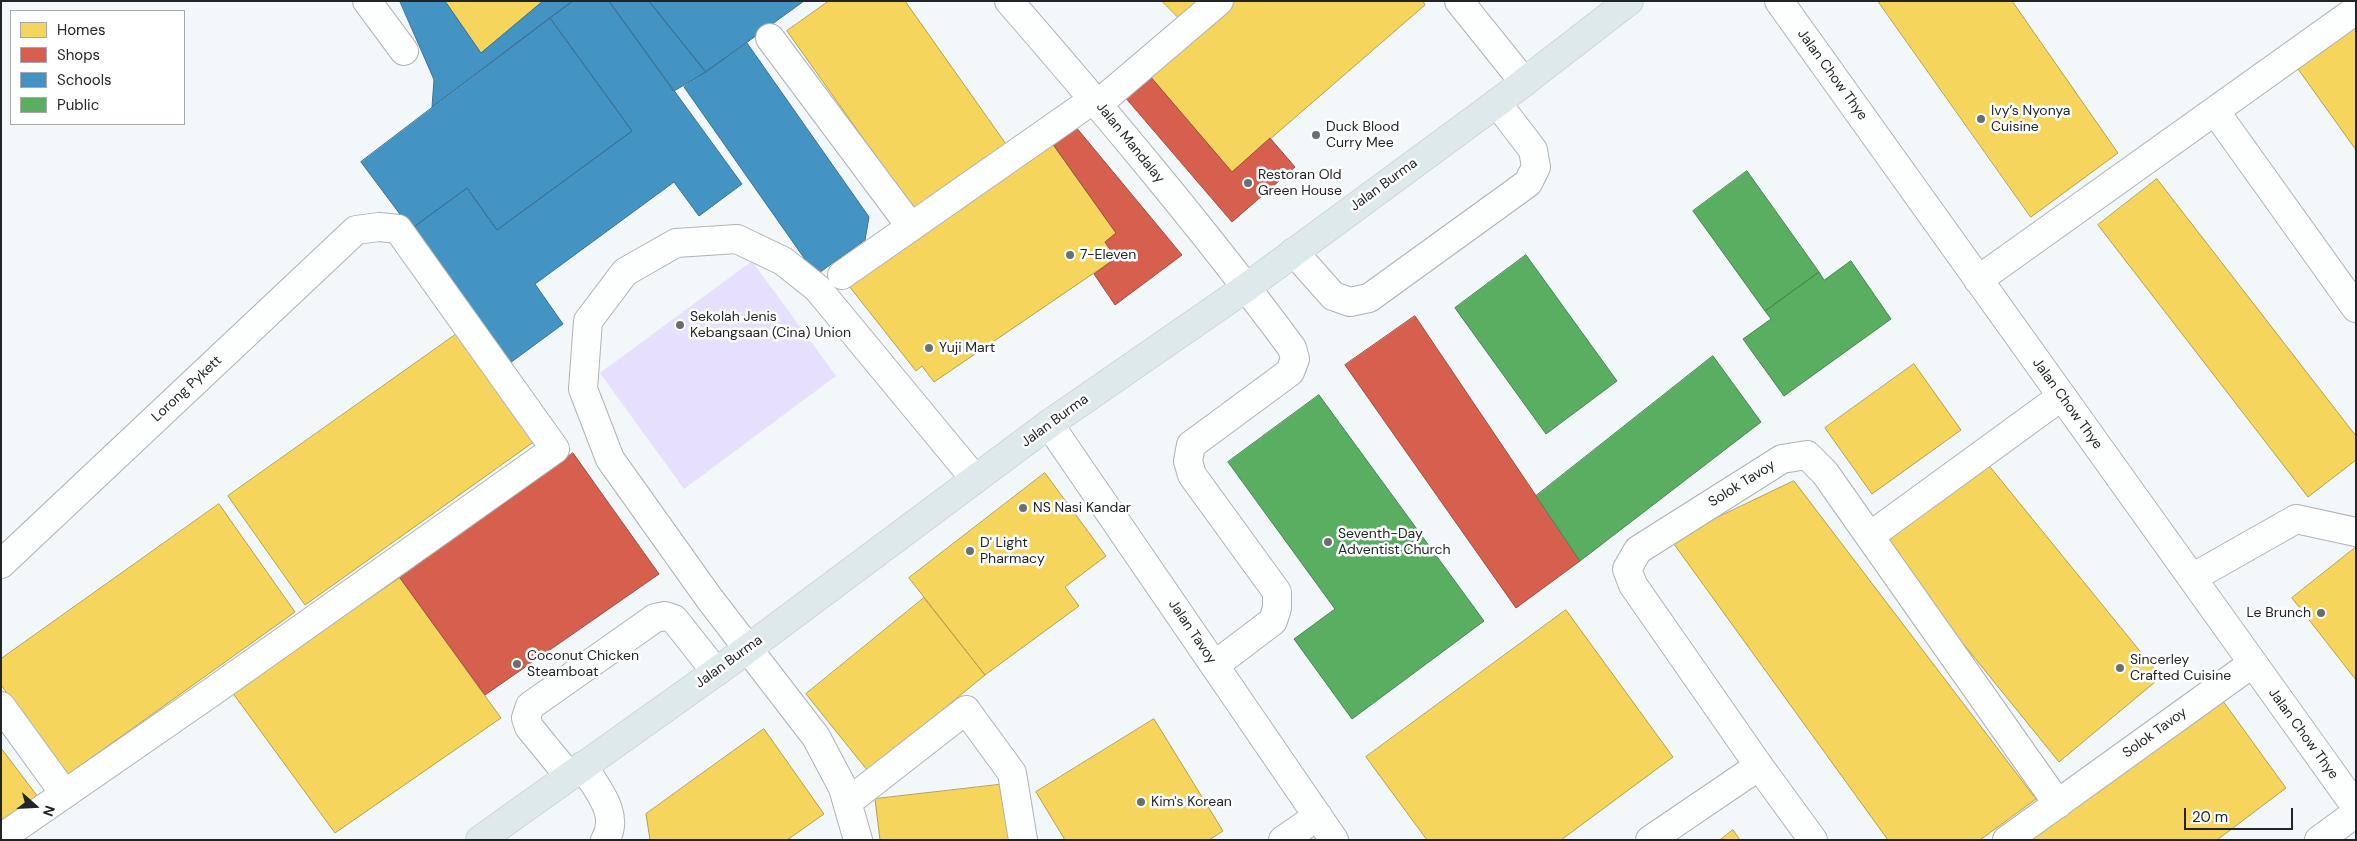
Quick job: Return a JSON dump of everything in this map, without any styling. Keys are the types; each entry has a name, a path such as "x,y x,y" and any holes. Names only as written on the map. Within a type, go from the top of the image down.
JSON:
{"main road":[{"name":"Jalan Burma","path":"480,840 716,672 933,513 1049,424 1247,287 1496,103 1629,1"}],"street":[{"path":"367,1 404,52"},
{"name":"Jalan Mandalay","path":"1009,1 1096,102 1247,287 1292,348 1294,359 1290,372 1191,445 1188,461 1192,475 1277,592 1277,608 1273,621 1215,665"},
{"path":"842,276 1096,102 1219,1"},
{"name":"Jalan Chow Thye","path":"1779,1 2356,807"},
{"path":"1469,4 1524,82"},
{"path":"1978,280 2356,10"},
{"path":"770,38 912,227"},
{"path":"1294,252 1333,296 1350,302 1369,298 1528,183 1536,167 1533,150 1496,103"},
{"path":"2215,111 2356,308"},
{"name":"Lorong Pykett","path":"1,564 356,230 379,227 398,229 555,450 217,689 64,793"},
{"path":"850,827 843,788 816,737 747,649 610,459 583,389 588,321 625,272 676,243 737,239 783,261 818,288 975,479"},
{"path":"1870,536 2062,396"},
{"name":"Jalan Tavoy","path":"1049,424 1334,840"},
{"name":"Solok Tavoy","path":"1813,840 1633,586 1627,569 1638,550 1782,459 1808,455 1825,473 2058,804"},
{"path":"2192,578 2296,519 2356,532"},
{"path":"605,840 610,832 611,812 576,771 529,727 526,718 530,706 655,618 665,616 674,619 716,672"},
{"name":"Solok Tavoy","path":"2007,840 2253,663"},
{"path":"1,706 64,793 1,838"},
{"path":"850,827 966,710 1012,773 1022,840"},
{"path":"1650,840 1759,766"},
{"path":"2319,840 2356,813"},
{"path":"1283,840 1318,816"}],"shaded area":[{"path":"752,261 836,376 684,489 600,373"}],"building: Homes":[{"path":"445,1 543,1 481,53"},
{"path":"829,1 905,1 1006,144 914,210 787,31"},
{"path":"1162,1 1202,1 1181,20"},
{"path":"1234,1 1423,1 1425,5 1232,172 1149,75"},
{"path":"1878,1 2012,1 2118,153 2031,217"},
{"path":"2356,17 2356,150 2293,62"},
{"path":"1052,143 1116,233 1105,242 1116,258 934,382 922,366 916,371 849,286"},
{"path":"2157,179 2356,436 2356,460 2308,497 2098,225"},
{"path":"458,333 535,441 305,605 228,496"},
{"path":"1914,364 1961,430 1872,494 1825,428"},
{"path":"1982,457 2161,677 2059,762 1880,541"},
{"path":"1045,473 1106,556 1065,587 1079,606 985,675 909,578"},
{"path":"1794,481 2036,799 1980,840 1888,840 1671,540"},
{"path":"219,504 295,612 66,776 1,685 1,659"},
{"path":"2356,549 2356,680 2292,598"},
{"path":"400,578 501,718 335,833 232,692"},
{"path":"924,598 985,675 868,771 806,694"},
{"path":"1566,610 1673,757 1561,840 1427,840 1366,757"},
{"path":"2220,697 2286,788 2217,840 2029,840"},
{"path":"1154,719 1223,831 1209,840 1065,840 1036,792"},
{"path":"764,729 824,814 787,840 650,840 646,814"},
{"path":"1,748 38,797 1,822"},
{"path":"1006,784 1013,840 880,840 875,799"},
{"path":"1733,830 1740,840 1720,840"}],"building: Shops":[{"path":"1149,75 1232,172 1270,138 1295,167 1232,222 1124,96"},
{"path":"1075,126 1182,255 1115,305 1094,274 1116,258 1105,242 1116,233 1052,143"},
{"path":"1415,316 1580,561 1516,608 1345,365"},
{"path":"573,453 659,574 485,695 400,578"}],"building: Schools":[{"path":"400,1 445,1 481,53 543,1 573,1 432,107 434,80"},
{"path":"573,1 609,1 742,184 699,216 674,182 535,284 563,324 510,363 411,229 467,188 497,230 632,131 550,18"},
{"path":"609,1 649,1 706,72 674,91"},
{"path":"649,1 804,1 706,72"},
{"path":"550,18 632,131 497,230 467,188 411,229 361,162"},
{"path":"747,43 869,217 865,240 816,275 684,87"}],"building: Public":[{"path":"1747,171 1819,272 1765,311 1693,211"},
{"path":"1526,255 1617,381 1546,434 1455,308"},
{"path":"1851,261 1891,319 1784,396 1743,339 1771,319 1765,311 1819,272 1824,280"},
{"path":"1713,356 1761,422 1580,561 1536,496"},
{"path":"1319,395 1484,621 1352,719 1294,639 1335,609 1228,462"}],"place":[{"name":"Ivy’s Nyonya Cuisine","path":"1981,119"},
{"name":"Duck Blood Curry Mee","path":"1316,135"},
{"name":"Restoran Old Green House","path":"1248,183"},
{"name":"7-Eleven","path":"1070,255"},
{"name":"Sekolah Jenis Kebangsaan (Cina) Union","path":"680,325"},
{"name":"Yuji Mart","path":"929,348"},
{"name":"NS Nasi Kandar","path":"1023,508"},
{"name":"Seventh-Day Adventist Church","path":"1328,542"},
{"name":"D' Light Pharmacy","path":"970,551"},
{"name":"Le Brunch","path":"2321,613"},
{"name":"Coconut Chicken Steamboat","path":"517,664"},
{"name":"Sincerley Crafted Cuisine","path":"2120,668"},
{"name":"Kim's Korean","path":"1141,802"}]}
